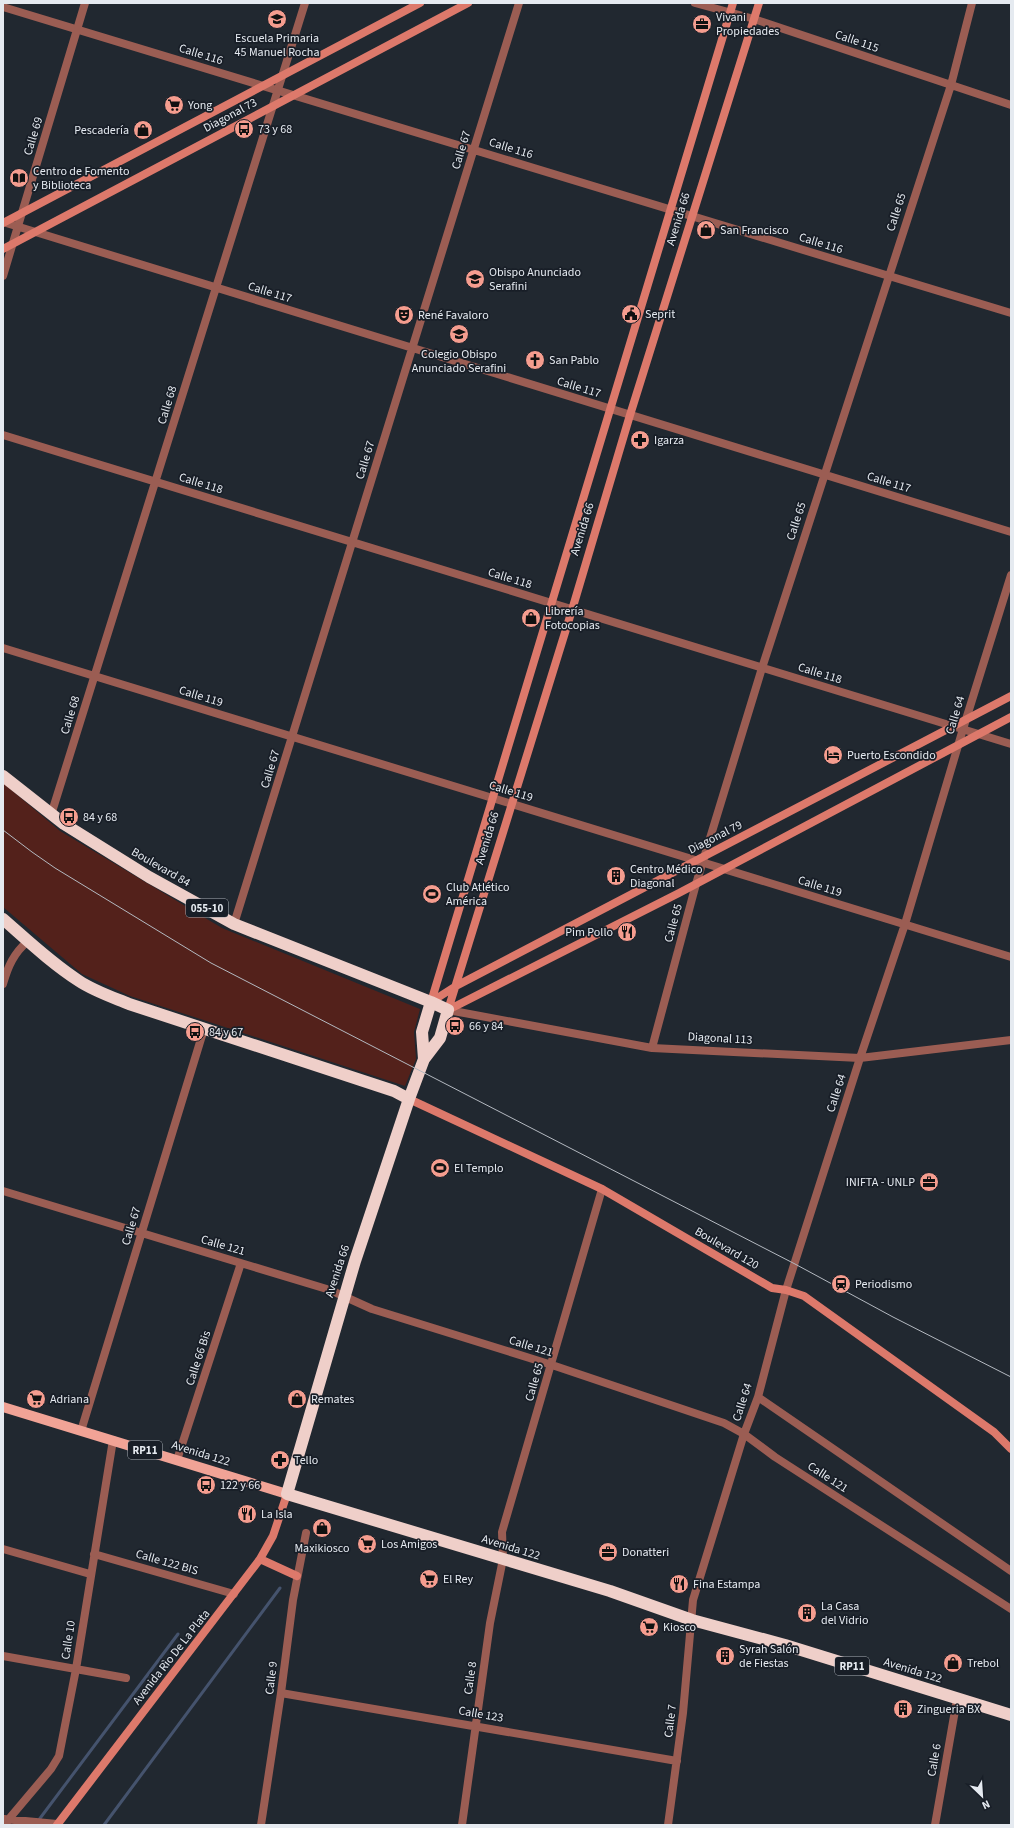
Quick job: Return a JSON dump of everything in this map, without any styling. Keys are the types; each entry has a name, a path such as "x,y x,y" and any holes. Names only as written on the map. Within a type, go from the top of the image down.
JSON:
{"highway":[{"name":"Boulevard 84","path":"3,776 51,815 149,877 234,924 431,1002"},
{"path":"3,919 79,982 128,1004 394,1091 408,1099"},
{"name":"Diagonal 113","path":"431,1002 448,1010"},
{"name":"Avenida 66","path":"424,1059 422,1032 431,1002"},
{"name":"Avenida 66","path":"287,1494 343,1297 408,1099 424,1059 440,1038 448,1010"},
{"name":"Avenida 122","path":"287,1494 610,1591 692,1620 785,1645 1011,1715"}],"main road":[{"name":"Diagonal 73","path":"3,223 420,3"},
{"name":"Diagonal 73","path":"3,249 468,3"},
{"name":"Avenida 66","path":"431,1002 733,3"},
{"name":"Avenida 66","path":"448,1010 572,610 630,415 759,3"},
{"name":"Diagonal 79","path":"431,1002 456,986 1011,696"},
{"path":"448,1010 696,884 1011,717"},
{"name":"Boulevard 120","path":"408,1099 602,1190 772,1288 786,1290 804,1296 994,1432 1011,1449"},
{"name":"Avenida 122","path":"3,1407 287,1494"},
{"name":"Avenida Rìo De La Plata","path":"57,1825 260,1559 272,1536 287,1494"},
{"path":"260,1559 297,1576"}],"street":[{"name":"Calle 69","path":"3,276 85,3"},
{"name":"Calle 68","path":"51,815 305,3"},
{"name":"Calle 67","path":"234,924 519,3"},
{"name":"Calle 115","path":"695,3 754,19 1011,105"},
{"name":"Calle 65","path":"652,1048 696,884 701,859 888,276 951,86 972,3"},
{"name":"Calle 116","path":"3,7 1011,313"},
{"name":"Calle 117","path":"3,223 1011,532"},
{"name":"Calle 118","path":"3,435 1011,744"},
{"name":"Calle 64","path":"692,1620 693,1600 744,1434 758,1397 786,1290 860,1058 905,924 958,745 1011,575"},
{"name":"Calle 119","path":"3,648 512,804 701,859 724,869 1011,956"},
{"path":"3,984 5,973 14,955 28,941"},
{"name":"Diagonal 113","path":"448,1010 652,1048 860,1058 1011,1040"},
{"name":"Calle 67","path":"82,1431 204,1029"},
{"name":"Calle 65","path":"503,1559 502,1532 602,1190"},
{"name":"Calle 121","path":"3,1191 330,1290 372,1309 552,1365 724,1423 744,1434 775,1457 1011,1609"},
{"name":"Calle 66 Bis","path":"177,1460 241,1263"},
{"path":"758,1397 1011,1571"},
{"name":"Calle 10","path":"6,1821 51,1769 59,1756 76,1669 90,1574 113,1440"},
{"name":"Calle 9","path":"261,1825 297,1576 306,1533"},
{"path":"3,1549 90,1574"},
{"name":"Calle 122 BIS","path":"94,1554 234,1594"},
{"name":"Calle 8","path":"462,1825 490,1623 503,1559"},
{"name":"Calle 7","path":"668,1825 677,1761 692,1620"},
{"path":"3,1656 126,1678"},
{"name":"Calle 123","path":"281,1693 475,1725 677,1761"},
{"name":"Calle 6","path":"935,1825 957,1699"},
{"path":"6,1821 57,1825"}],"shaded area":[{"path":"3,783 60,831 222,928 420,1009 414,1032 416,1059 405,1086 130,996 82,974 3,907"}],"waterway":[{"path":"104,1825 280,1588"},
{"path":"38,1821 178,1634"}],"tram line":[{"path":"3,830 55,868 211,963 1011,1377"}],"place":[{"name":"Escuela Primaria 45 Manuel Rocha","path":"277,19"},
{"name":"Vivani Propiedades","path":"702,24"},
{"name":"Yong","path":"174,105"},
{"name":"73 y 68","path":"244,129"},
{"name":"Pescadería","path":"143,130"},
{"name":"Centro de Fomento y Biblioteca","path":"19,178"},
{"name":"San Francisco","path":"706,230"},
{"name":"Obispo Anunciado Serafini","path":"475,279"},
{"name":"Seprit","path":"631,314"},
{"name":"René Favaloro","path":"404,315"},
{"name":"Colegio Obispo Anunciado Serafini","path":"459,334"},
{"name":"San Pablo","path":"535,360"},
{"name":"Igarza","path":"640,440"},
{"name":"Librería Fotocopias","path":"531,618"},
{"name":"Puerto Escondido","path":"833,755"},
{"name":"84 y 68","path":"69,817"},
{"name":"Centro Médico Diagonal","path":"616,876"},
{"name":"Club Atlético América","path":"432,894"},
{"name":"Pim Pollo","path":"627,932"},
{"name":"66 y 84","path":"455,1026"},
{"name":"84 y 67","path":"195,1032"},
{"name":"El Templo","path":"440,1168"},
{"name":"INIFTA - UNLP","path":"929,1182"},
{"name":"Periodismo","path":"841,1284"},
{"name":"Adriana","path":"36,1399"},
{"name":"Remates","path":"297,1399"},
{"name":"Tello","path":"280,1460"},
{"name":"122 y 66","path":"206,1485"},
{"name":"La Isla","path":"247,1514"},
{"name":"Maxikiosco","path":"322,1528"},
{"name":"Los Amigos","path":"367,1544"},
{"name":"Donatteri","path":"608,1552"},
{"name":"El Rey","path":"429,1579"},
{"name":"Fina Estampa","path":"679,1584"},
{"name":"La Casa del Vidrio","path":"807,1613"},
{"name":"Kiosco","path":"649,1627"},
{"name":"Syrah Salón de Fiestas","path":"725,1656"},
{"name":"Trebol","path":"953,1663"},
{"name":"Zingueria BX","path":"903,1709"}]}
